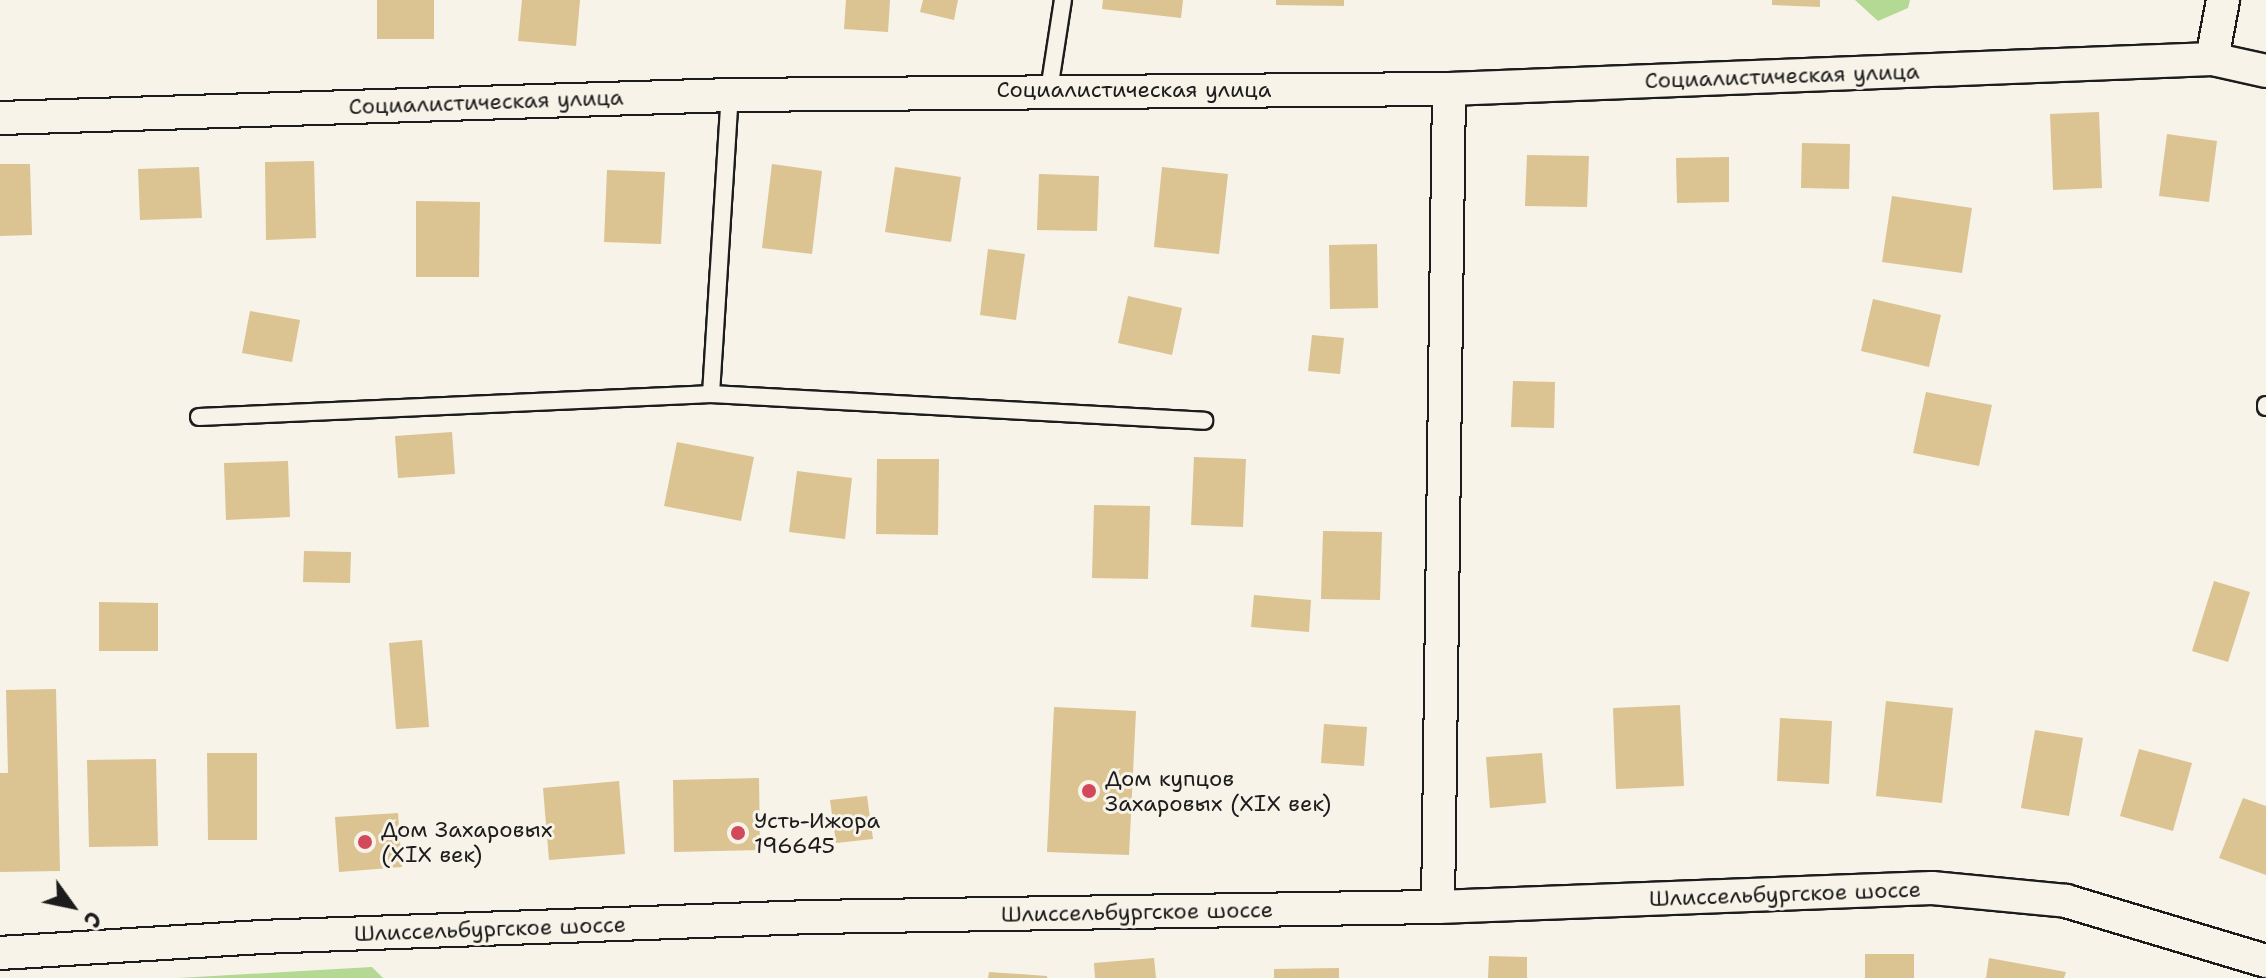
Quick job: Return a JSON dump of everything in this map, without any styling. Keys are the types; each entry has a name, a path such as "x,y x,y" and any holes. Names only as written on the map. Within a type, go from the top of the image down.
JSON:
{"street":[{"path":"2212,59 2223,0"},
{"name":"Социалистическая улица","path":"0,118 730,95 1449,89 2212,59 2266,71"},
{"path":"1438,907 1449,89"},
{"name":"Шлиссельбургское шоссе","path":"0,953 260,937 812,917 1438,907 1932,888 2066,901 2266,961"}],"lane":[{"path":"1049,90 1063,0"},
{"path":"711,394 730,95"},
{"path":"199,417 711,394 1204,421"}],"green space":[{"path":"1855,0 1910,0 1908,8 1878,21"},
{"path":"372,967 383,978 178,978"}],"building":[{"path":"377,0 434,0 434,39 377,39"},
{"path":"522,0 580,0 576,46 518,41"},
{"path":"846,0 890,0 888,32 844,29"},
{"path":"923,0 958,0 954,20 920,12"},
{"path":"1103,0 1183,0 1181,18 1102,9"},
{"path":"1276,0 1344,0 1344,6 1276,5"},
{"path":"1772,0 1820,0 1820,7 1772,5"},
{"path":"2099,112 2102,188 2053,190 2050,114"},
{"path":"2167,134 2217,141 2209,202 2159,196"},
{"path":"1802,143 1850,144 1849,189 1801,188"},
{"path":"1527,155 1589,156 1587,207 1525,206"},
{"path":"1729,157 1729,202 1677,203 1676,158"},
{"path":"314,161 316,238 266,240 265,162"},
{"path":"0,164 30,164 32,235 0,236"},
{"path":"772,164 822,171 812,254 762,248"},
{"path":"199,167 202,218 140,220 138,169"},
{"path":"895,167 961,177 951,242 885,232"},
{"path":"1162,167 1228,174 1219,254 1154,247"},
{"path":"607,170 665,172 661,244 604,242"},
{"path":"1039,174 1099,176 1097,231 1037,230"},
{"path":"1892,196 1972,208 1962,273 1882,262"},
{"path":"416,201 480,202 479,277 416,277"},
{"path":"1377,244 1378,308 1330,309 1329,245"},
{"path":"988,249 1025,254 1016,320 980,315"},
{"path":"1128,296 1182,308 1172,355 1118,343"},
{"path":"1873,299 1941,315 1929,367 1861,351"},
{"path":"250,311 300,320 292,362 242,353"},
{"path":"1312,335 1344,338 1340,374 1308,371"},
{"path":"1513,381 1555,382 1554,428 1511,427"},
{"path":"1926,392 1992,405 1979,466 1913,453"},
{"path":"452,432 455,474 398,478 395,436"},
{"path":"677,442 754,457 741,521 664,506"},
{"path":"1194,457 1246,459 1243,527 1191,525"},
{"path":"877,459 939,459 938,535 876,534"},
{"path":"288,461 290,517 226,520 224,463"},
{"path":"797,471 852,478 845,539 789,532"},
{"path":"1094,505 1150,506 1148,579 1092,578"},
{"path":"1323,531 1382,532 1380,600 1321,599"},
{"path":"304,551 351,552 350,583 303,582"},
{"path":"2214,581 2250,592 2228,662 2192,651"},
{"path":"1254,595 1311,600 1309,632 1251,627"},
{"path":"99,602 158,603 158,651 99,651"},
{"path":"422,640 429,727 396,729 389,643"},
{"path":"56,689 60,871 0,872 0,773 8,773 6,690"},
{"path":"1886,701 1953,708 1942,803 1876,796"},
{"path":"1680,705 1684,786 1616,789 1613,708"},
{"path":"1054,707 1136,711 1129,855 1047,852"},
{"path":"1780,718 1832,721 1829,784 1777,781"},
{"path":"1324,724 1367,727 1364,766 1321,763"},
{"path":"2035,730 2083,738 2069,816 2021,808"},
{"path":"2139,749 2192,763 2173,831 2120,816"},
{"path":"207,753 257,753 257,840 208,840"},
{"path":"1542,753 1546,803 1490,808 1486,757"},
{"path":"156,759 158,846 89,847 87,760"},
{"path":"759,778 760,850 674,852 673,780"},
{"path":"619,781 625,854 549,860 543,788"},
{"path":"867,796 873,839 836,843 830,800"},
{"path":"2243,798 2266,806 2266,875 2219,858"},
{"path":"398,813 402,867 339,872 335,817"},
{"path":"1865,954 1914,954 1914,978 1865,978"},
{"path":"1489,956 1527,957 1527,978 1488,978"},
{"path":"1154,958 1156,978 1095,978 1094,963"},
{"path":"1989,958 2066,972 2064,978 1986,978"},
{"path":"1339,968 1339,978 1274,978 1274,969"},
{"path":"989,972 1047,976 1047,978 988,978"}],"place":[{"name":"Дом купцов Захаровых (XIX век)","path":"1089,791"},
{"name":"Усть-Ижора 196645","path":"738,833"},
{"name":"Дом Захаровых (XIX век)","path":"365,842"}]}
